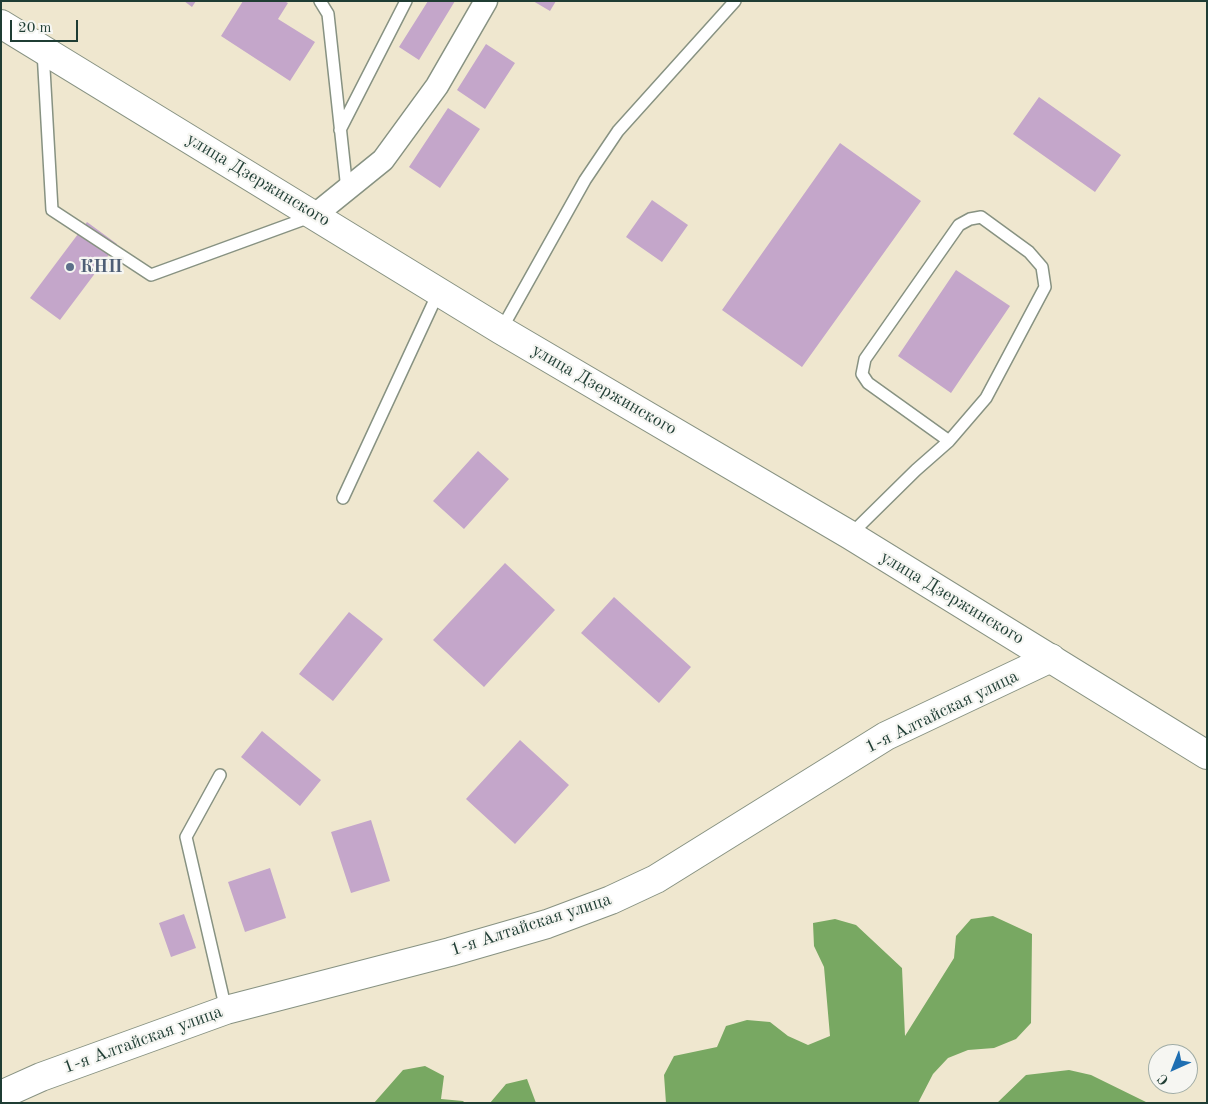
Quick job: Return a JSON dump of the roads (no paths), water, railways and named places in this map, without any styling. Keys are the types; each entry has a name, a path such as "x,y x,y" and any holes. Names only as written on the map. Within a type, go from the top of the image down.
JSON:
{"main road":[{"name":"улица Дзержинского","path":"1,24 501,330 850,535 1207,755"},
{"name":"1-я Алтайская улица","path":"1,1095 41,1077 226,1010 547,924 611,900 656,879 886,736 1051,658"}],"street":[{"path":"315,215 383,160 437,86 486,1"}],"lane":[{"path":"320,1 328,14 346,190"},
{"path":"340,130 406,1"},
{"path":"501,330 585,180 618,131 735,1"},
{"path":"43,50 52,210 151,275 315,215"},
{"path":"850,535 916,470 949,442 986,398 1045,287 1042,267 1029,252 981,217 959,224 865,359 862,374 868,383 949,442"},
{"path":"343,498 439,291"},
{"path":"220,776 186,837 226,1010"}],"place":[{"name":"КНП","path":"70,267"}]}
